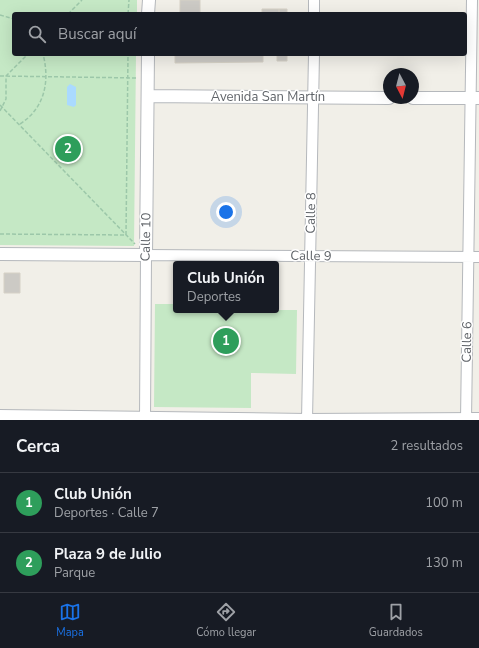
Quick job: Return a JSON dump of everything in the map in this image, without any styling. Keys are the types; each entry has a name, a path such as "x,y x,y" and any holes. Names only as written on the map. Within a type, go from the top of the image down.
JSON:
{"street":[{"path":"148,12 149,0"},
{"path":"314,0 314,12"},
{"name":"Calle 6","path":"466,419 474,257 475,98 472,0"},
{"name":"Calle 10","path":"145,418 148,56"},
{"name":"Calle 8","path":"308,420 314,56"},
{"name":"Avenida San Martín","path":"148,96 383,98"},
{"path":"419,98 475,98"},
{"name":"Calle 9","path":"0,254 474,257"},
{"path":"0,415 308,420 479,418"}],"path":[{"path":"70,12 82,0"},
{"path":"128,0 128,12"},
{"path":"0,15 12,18"},
{"path":"0,111 6,99 6,76 26,56"},
{"path":"20,125 29,118 40,103 47,77 44,56"},
{"path":"126,235 128,56"},
{"path":"0,76 148,78"},
{"path":"0,105 146,254"},
{"path":"0,234 126,235"}],"green space":[{"path":"0,0 137,0 137,12 12,12 12,56 136,56 134,246 0,245"},
{"path":"155,304 173,304 173,313 279,313 279,310 297,310 296,374 251,373 251,408 154,407"}],"water":[{"path":"70,84 76,87 76,105 74,107 67,105 67,87"}],"building":[{"path":"180,0 200,0 200,12 180,12"},
{"path":"262,9 279,9 279,12 262,12"},
{"path":"279,9 287,9 287,12 279,12"},
{"path":"175,56 263,56 263,62 175,63"},
{"path":"277,56 287,56 287,61 277,61"},
{"path":"4,273 20,273 20,293 4,293"}],"place":[{"name":"Plaza 9 de Julio","path":"68,149"},
{"name":"Club Unión","path":"226,341"}]}
